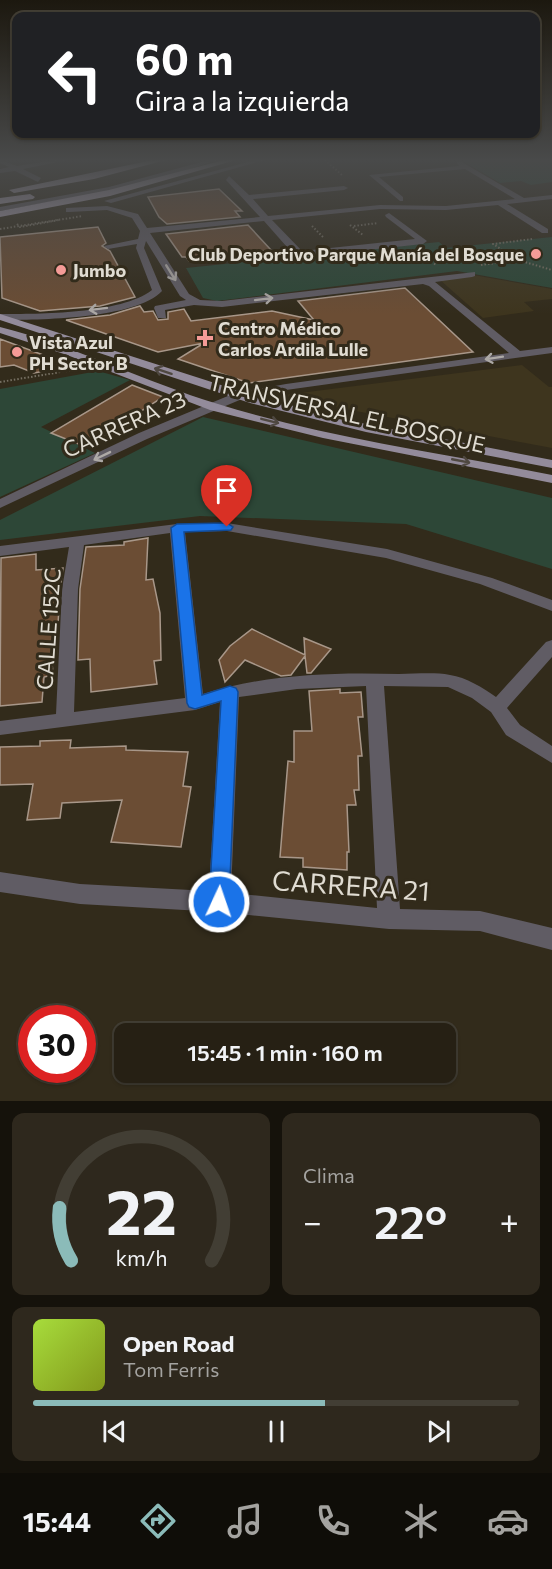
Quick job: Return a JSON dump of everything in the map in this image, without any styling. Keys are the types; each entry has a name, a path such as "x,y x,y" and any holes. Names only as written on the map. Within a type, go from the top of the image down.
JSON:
{"highway":[{"path":"0,222 16,224 64,211"}],"main road":[{"name":"TRANSVERSAL EL BOSQUE","path":"0,317 238,396 366,428 552,464"},
{"name":"TRANSVERSAL EL BOSQUE","path":"0,330 214,407 323,434 552,479"}],"street":[{"path":"137,211 144,231 185,296 192,302"},
{"path":"260,211 297,253 302,254 423,241 389,215"},
{"path":"144,231 339,211"},
{"path":"514,211 545,231"},
{"path":"0,317 40,316 128,306 154,295 157,285 140,244 144,231"},
{"path":"108,247 140,244"},
{"path":"162,316 159,308 192,302 206,304 472,274"},
{"path":"419,281 434,286 518,355"},
{"name":"CARRERA 23","path":"0,504 143,436 238,396 286,387 552,350"},
{"path":"0,551 177,528 227,527 387,554 486,581 552,606"},
{"path":"177,528 195,703"},
{"name":"CALLE 152C","path":"65,719 70,590 77,541"},
{"path":"497,707 552,646"},
{"path":"0,728 195,703 230,692 327,680 450,681 478,693 497,707 513,730 552,756"},
{"path":"375,680 389,919"},
{"path":"219,902 230,692"},
{"name":"CARRERA 21","path":"0,882 80,894 219,902 389,919 480,921 552,939"}],"path":[{"path":"0,229 83,216 16,224"},
{"path":"310,224 329,242"},
{"path":"343,226 352,225 367,238 357,239"},
{"path":"315,229 324,228"},
{"path":"536,239 493,244 518,260 552,268"},
{"path":"0,382 102,366"}],"shaded area":[{"path":"473,275 552,289 552,299 524,302 534,311 483,318 439,279"},
{"path":"522,365 552,387 552,448 276,396"}],"green space":[{"path":"552,237 552,288 457,271 217,301 203,298 186,268 439,242 446,248"},
{"path":"98,371 130,380 41,427 95,453 0,497 0,389"},
{"path":"203,417 552,498 552,569 406,524 200,516 0,540 0,520"}],"building":[{"path":"156,211 235,211 240,217 167,224"},
{"path":"248,225 271,250 189,261 186,257 182,257 166,234"},
{"name":"Jumbo","path":"98,227 106,243 102,246 110,251 135,297 100,306 40,311 2,298 0,237"},
{"name":"Centro Médico Carlos Ardila Lulle","path":"405,288 473,352 249,383 178,359 204,343 158,352 66,320 110,315 140,306 144,312 153,311 158,320 168,319 168,312 184,309 191,321 272,311 314,320 298,301"},
{"name":"Vista Azul PH Sector B","path":"0,339 73,366 34,373 14,365 0,367"},
{"path":"132,385 163,397 86,447 51,433"},
{"path":"148,538 146,580 153,579 160,613 161,660 154,661 157,684 91,692 90,659 78,660 80,589 86,547 124,545 124,542"},
{"path":"36,554 36,570 63,568 56,661 52,662 53,675 44,677 42,702 0,706 1,558"},
{"path":"252,629 305,655 304,638 331,649 311,673 307,673 305,656 291,675 281,676 245,660 225,682 219,660 230,646"},
{"path":"340,689 340,693 361,692 363,717 358,717 362,756 358,756 359,790 354,790 356,805 347,805 349,852 347,852 347,870 303,867 303,858 280,857 288,761 294,762 294,731 312,731 309,691"},
{"path":"71,740 70,748 126,746 126,750 188,752 183,786 191,787 181,847 111,842 122,800 62,803 60,818 27,820 33,784 0,785 0,747 40,746 40,741"}],"place":[{"name":"Club Deportivo Parque Manía del Bosque","path":"536,254"},
{"name":"Jumbo","path":"61,270"},
{"name":"Centro Médico Carlos Ardila Lulle","path":"205,338"},
{"name":"Vista Azul PH Sector B","path":"17,352"}],"route":[{"path":"219,902 230,692 195,703 177,528 227,527"}]}
